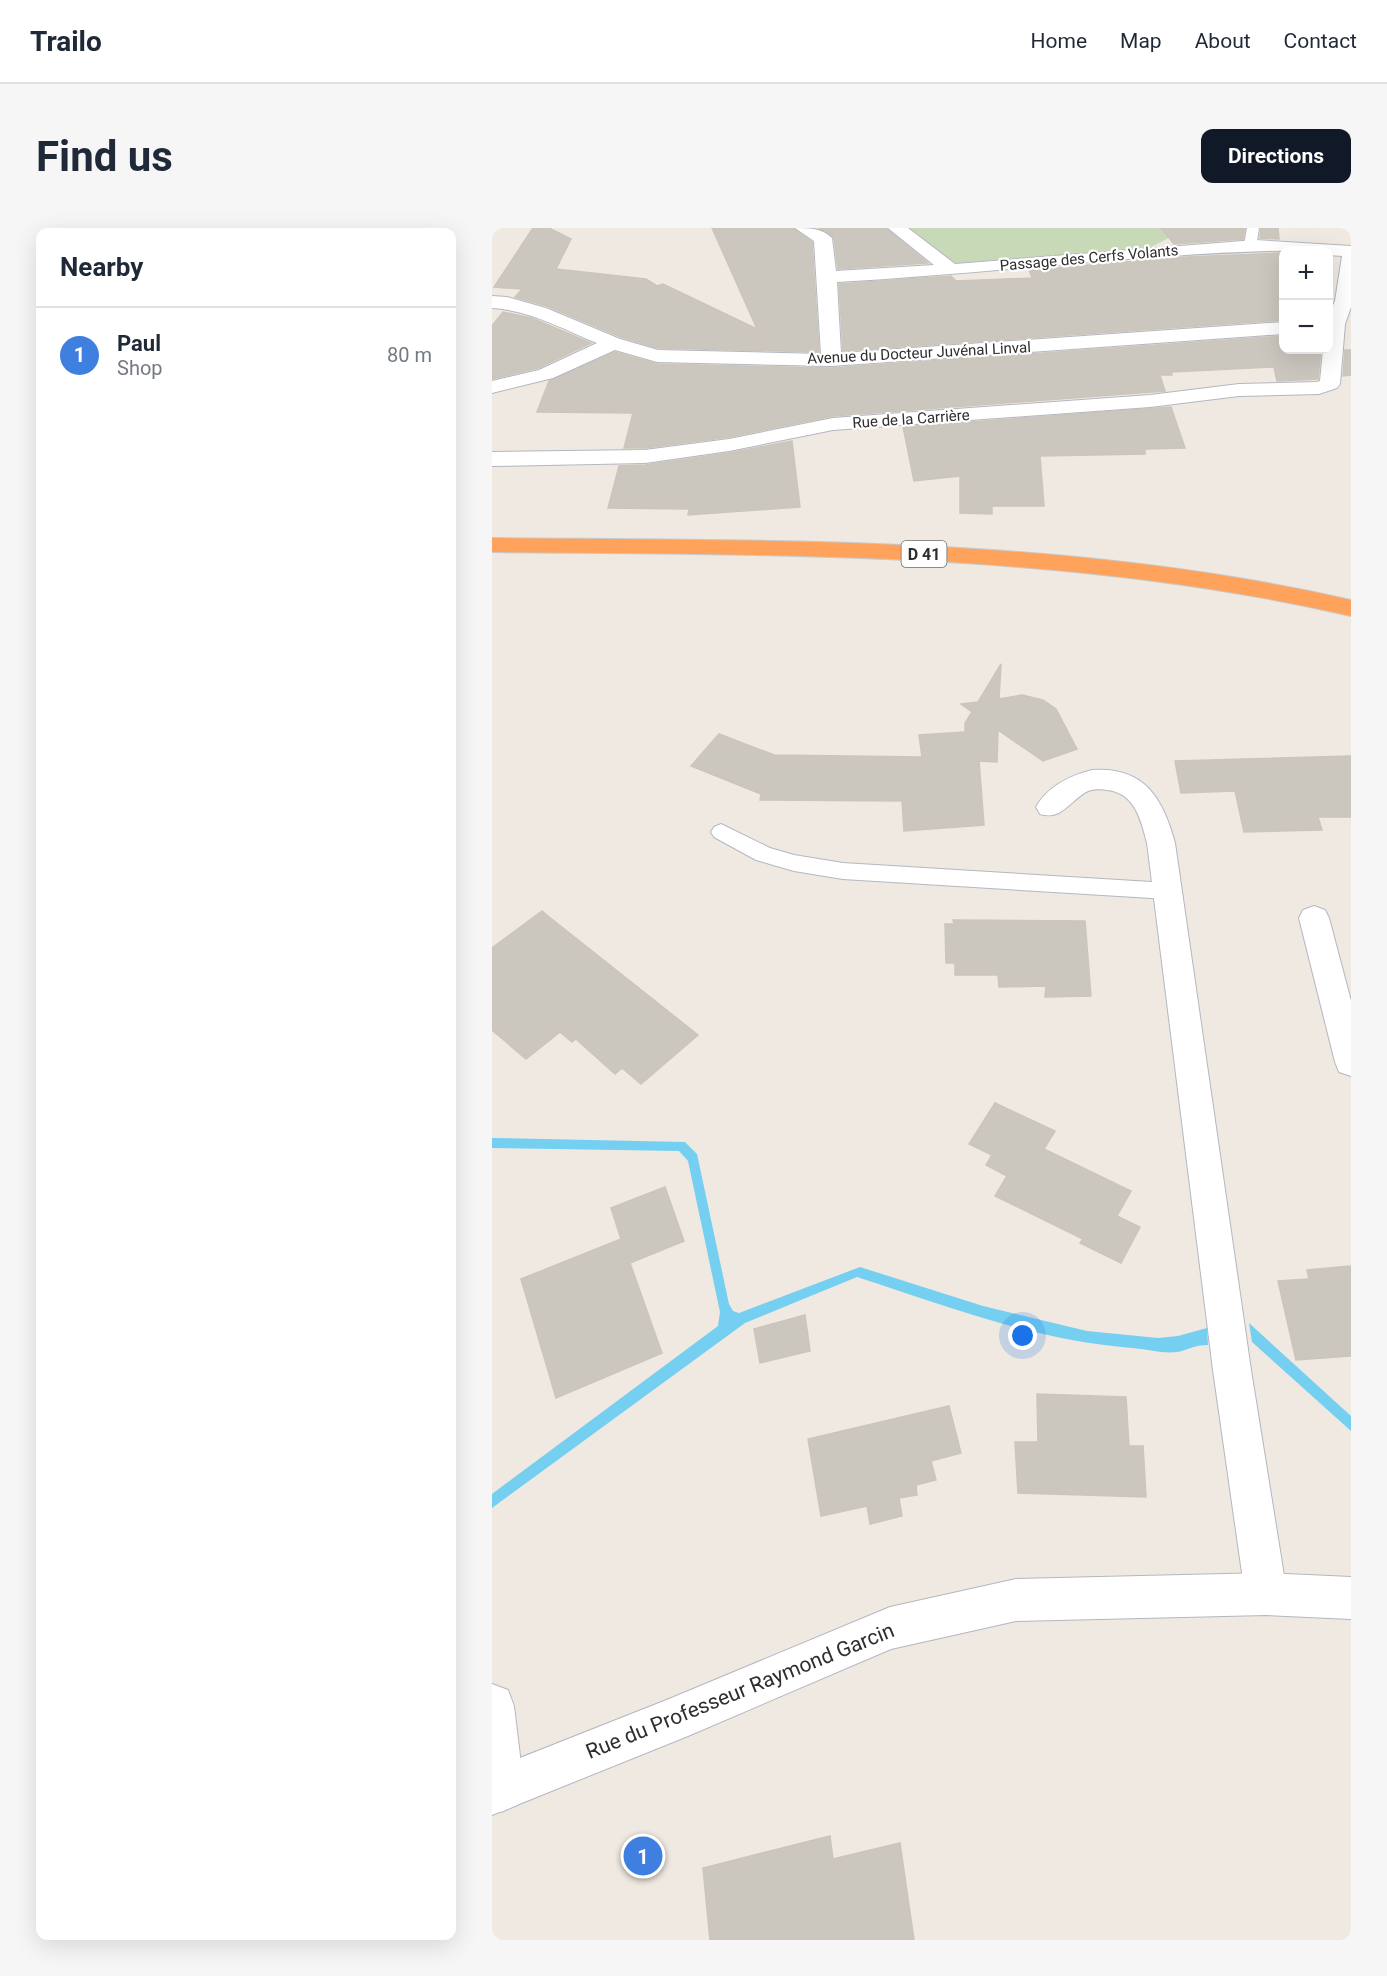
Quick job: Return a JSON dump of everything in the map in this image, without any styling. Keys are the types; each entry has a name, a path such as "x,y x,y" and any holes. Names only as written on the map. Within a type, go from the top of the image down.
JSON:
{"highway":[{"name":"D 41","path":"492,524 890,531"},
{"name":"D 41","path":"914,532 1134,548 1220,560 1351,586"},
{"name":"D 41","path":"492,545 883,552 1062,560 1219,579 1351,608"}],"street":[{"path":"804,228 823,238 831,360"},
{"path":"897,228 951,270"},
{"name":"Passage des Cerfs Volants","path":"827,277 951,270 1252,236 1351,252"},
{"path":"1338,323 1344,301 1351,252"},
{"name":"Avenue du Docteur Juvénal Linval","path":"492,302 507,303 539,312 613,343 657,356 831,360 1279,328"},
{"name":"Rue de la Carrière","path":"492,459 592,459 666,454 782,435 833,424 1150,401 1239,390 1319,388 1330,384 1338,323"},
{"path":"492,387 546,374 613,343"},
{"path":"1050,807 1064,794 1085,782 1107,780 1127,785 1143,797 1153,813 1161,843 1168,891 1231,1358 1266,1594"},
{"path":"1314,918 1351,1062"},
{"name":"Rue du Professeur Raymond Garcin","path":"497,1791 890,1628 1016,1600 1266,1594 1351,1598"},
{"path":"492,1706 497,1791"}],"lane":[{"path":"721,831 763,854 794,863 843,871 1168,891"}],"green space":[{"path":"904,228 1175,228 1175,235 1149,248 950,264"}],"water":[{"path":"492,1138 685,1142 697,1154 729,1304 733,1311 739,1313 860,1267 983,1306 1087,1331 1158,1338 1178,1336 1207,1328 1208,1345 1177,1352 1166,1352 1061,1338 992,1321 857,1277 745,1323 492,1508 492,1494 718,1326 720,1312 688,1161 679,1151 492,1148"},
{"path":"1249,1323 1351,1416 1351,1431 1252,1342"}],"building":[{"path":"533,228 549,228 571,239 556,269 646,279 657,286 663,284 757,329 712,228 793,228 812,242 819,352 658,348 621,337 547,306 515,297 522,289 494,287"},
{"path":"819,228 886,228 928,263 838,269 834,238"},
{"path":"1161,228 1245,228 1243,239 1174,244"},
{"path":"1261,228 1278,228 1279,239 1260,238"},
{"path":"1279,253 1279,320 843,351 839,284 951,276 956,281 1032,278 1029,270 1186,257"},
{"path":"503,312 532,318 591,343 538,368 492,379 492,326"},
{"path":"1279,336 1279,354 1321,354 1318,379 1277,381 1274,367 1171,372 1172,375 1160,375 1165,391 833,416 729,437 645,448 624,448 633,413 537,412 549,381 615,352 657,364 831,368"},
{"path":"1345,350 1351,350 1351,375 1343,376"},
{"path":"1171,407 1185,448 1145,449 1145,454 1040,456 1044,506 992,506 992,514 960,513 960,476 914,481 903,427"},
{"path":"792,441 800,507 688,515 689,509 608,508 619,466 645,465 729,453"},
{"path":"1001,664 999,699 1022,695 1043,700 1056,709 1077,749 1043,761 998,730 997,762 979,761 984,825 904,831 902,801 760,800 761,794 691,766 719,734 774,755 922,757 919,735 965,732 965,723 972,712 961,704 978,702"},
{"path":"1351,756 1351,817 1318,817 1322,830 1244,832 1235,791 1181,793 1175,761"},
{"path":"542,911 698,1035 641,1084 622,1068 615,1074 576,1039 572,1042 560,1032 526,1059 492,1030 492,948"},
{"path":"953,920 1085,921 1091,996 1045,997 1046,986 999,987 998,975 955,975 955,963 946,963 945,924 954,924"},
{"path":"995,1103 1055,1131 1044,1149 1131,1191 1117,1216 1140,1227 1121,1263 1080,1243 1083,1239 995,1196 1007,1176 986,1165 992,1155 969,1144"},
{"path":"665,1187 684,1241 630,1263 662,1353 556,1398 521,1279 621,1239 611,1208"},
{"path":"1351,1266 1351,1356 1296,1360 1278,1281 1309,1279 1307,1270"},
{"path":"805,1315 810,1351 760,1363 754,1329"},
{"path":"1037,1394 1126,1397 1129,1446 1143,1446 1146,1497 1018,1493 1015,1442 1038,1442"},
{"path":"949,1406 961,1453 931,1461 936,1480 916,1485 917,1495 899,1498 902,1516 870,1524 867,1506 821,1516 808,1439"},
{"path":"830,1836 833,1859 900,1843 914,1940 710,1940 703,1868"}],"place":[{"name":"Paul","path":"643,1856"}]}
